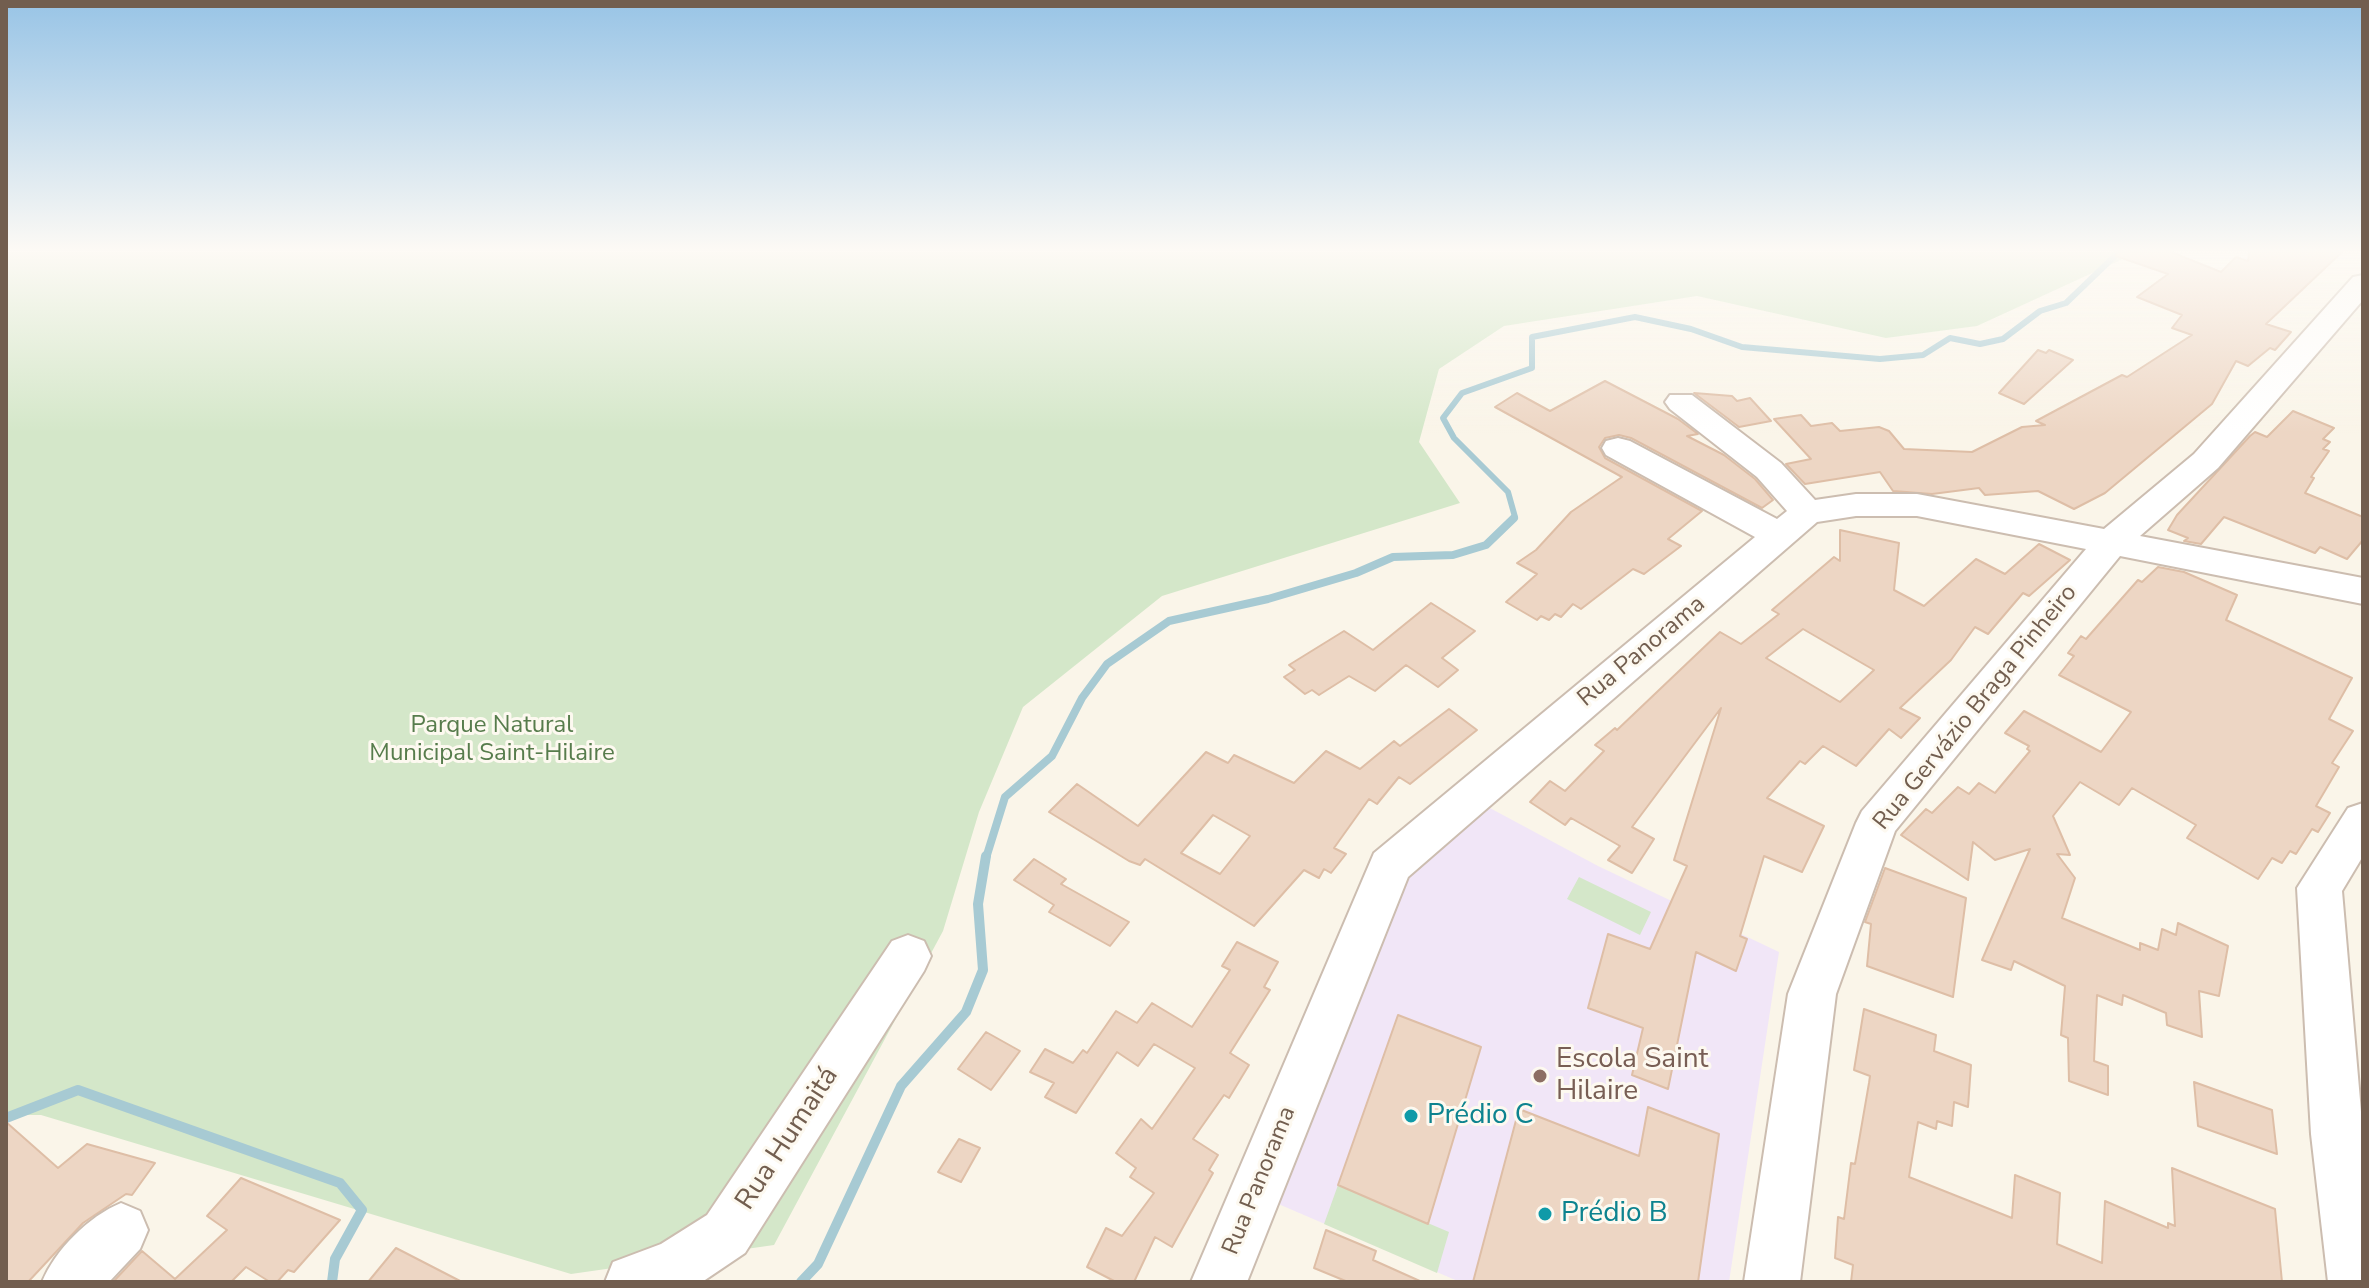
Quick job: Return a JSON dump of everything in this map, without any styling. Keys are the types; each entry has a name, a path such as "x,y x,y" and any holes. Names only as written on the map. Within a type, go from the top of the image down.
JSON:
{"street":[{"name":"Rua Gervázio Braga Pinheiro","path":"1772,1282 1812,994 1877,823 2113,541 2206,461 2337,312"},
{"path":"1681,402 1769,470 1793,524"},
{"path":"1618,448 1793,524 1856,505 1917,505 2363,591"},
{"name":"Rua Panorama","path":"1219,1282 1390,866 1793,524"},
{"path":"2356,1282 2337,1134 2319,888 2363,820"},
{"name":"Rua Humaitá","path":"633,1282 677,1266 726,1234 908,956"},
{"path":"70,1282 121,1230"}],"shaded area":[{"name":"Escola Saint Hilaire","path":"1488,807 1598,866 1779,952 1729,1282 1460,1282 1269,1200 1401,873"}],"green space":[{"name":"Parque Natural Municipal Saint-Hilaire","path":"6,312 1593,312 1504,326 1439,369 1419,442 1460,503 1162,596 1023,707 979,812 943,931 774,1245 571,1274 41,1115 6,1115"},
{"name":"Parque Natural Municipal Saint-Hilaire","path":"1769,312 2007,312 1977,326 1886,338"},
{"path":"1579,877 1651,912 1640,935 1567,899"},
{"path":"1338,1185 1449,1232 1437,1273 1324,1224"}],"building":[{"path":"2175,312 2279,312 2266,324 2291,332 2275,350 2270,348 2248,366 2236,361 2212,404 2105,493 2074,509 2038,491 1985,495 1979,488 1932,494 1893,491 1880,472 1805,484 1786,464 1811,459 1774,419 1801,415 1811,426 1832,423 1840,431 1879,427 1889,431 1904,449 1972,452 2022,427 2045,425 2036,421 2122,375 2127,377 2192,335 2172,328 2182,315"},
{"path":"2038,350 2046,353 2049,350 2073,360 2024,404 1999,393"},
{"path":"1605,381 1678,419 1698,434 1687,436 1724,455 1755,479 1773,500 1762,508 1631,438 1619,435 1605,438 1599,447 1605,458 1702,511 1668,539 1681,546 1644,574 1633,569 1581,609 1573,604 1561,617 1555,614 1549,620 1541,616 1537,620 1506,602 1537,574 1517,563 1536,550 1571,512 1622,477 1495,407 1517,393 1550,411"},
{"path":"1694,393 1732,396 1737,401 1750,398 1771,421 1739,427"},
{"path":"2293,411 2334,428 2323,439 2330,442 2323,449 2329,451 2311,477 2314,478 2305,493 2363,517 2363,540 2347,559 2320,547 2315,553 2224,517 2201,544 2184,541 2188,538 2168,530 2177,515 2250,436 2255,432 2267,437"},
{"path":"1840,530 1899,543 1894,590 1924,606 1976,559 2005,574 2039,544 2070,560 2029,596 2023,593 1988,634 1975,627 1951,660 1900,708 1920,718 1901,738 1889,729 1856,766 1823,746 1805,764 1800,761 1767,798 1824,826 1802,872 1764,856 1740,936 1747,939 1736,971 1696,952 1668,1089 1632,1075 1643,1028 1588,1008 1608,934 1650,949 1687,866 1674,860 1721,708 1632,827 1654,839 1632,873 1608,860 1620,846 1571,818 1565,825 1530,802 1550,781 1565,791 1604,751 1595,745 1615,728 1617,730 1720,632 1741,644 1779,614 1772,610 1834,557 1840,561","holes":["1803,629 1874,670 1840,702 1766,658"]},
{"path":"2158,567 2184,572 2237,595 2226,620 2352,678 2329,719 2353,731 2332,763 2339,767 2316,806 2330,813 2318,832 2312,829 2296,854 2290,851 2282,863 2272,858 2258,879 2187,838 2196,825 2132,788 2119,805 2080,782 2053,816 2070,855 2057,854 2075,878 2062,918 2140,950 2140,943 2158,950 2162,929 2176,935 2178,923 2228,946 2219,996 2199,991 2202,1037 2167,1025 2166,1013 2123,995 2122,1005 2097,995 2094,1061 2108,1066 2108,1095 2069,1081 2068,1038 2061,1035 2065,986 2014,961 2011,970 1982,960 2030,849 1995,860 1973,842 1968,880 1901,835 1926,809 1932,813 1958,787 1969,794 1979,783 1995,793 2030,751 2027,749 2029,746 2005,733 2024,711 2101,752 2131,712 2059,675 2074,656 2068,653 2081,636 2086,639 2138,580 2142,582"},
{"path":"1431,603 1475,631 1442,658 1458,670 1438,687 1406,665 1375,691 1349,676 1319,695 1312,690 1305,694 1284,677 1295,670 1289,665 1344,631 1373,650"},
{"path":"1449,709 1477,730 1410,784 1399,777 1377,804 1369,799 1334,848 1346,854 1331,873 1324,869 1319,878 1304,870 1254,926 1145,859 1140,865 1129,861 1049,812 1077,784 1138,826 1206,752 1228,763 1234,755 1294,783 1326,751 1360,769 1394,741 1400,746","holes":["1213,815 1250,836 1220,874 1181,853"]},
{"path":"1034,859 1066,879 1061,884 1129,922 1110,946 1049,912 1054,905 1014,880"},
{"path":"1885,868 1966,898 1953,997 1867,966 1871,924 1865,922"},
{"path":"1237,942 1278,962 1264,987 1270,990 1230,1053 1249,1065 1229,1098 1224,1095 1193,1139 1218,1155 1209,1170 1213,1173 1172,1247 1155,1237 1134,1282 1116,1282 1087,1267 1106,1228 1122,1236 1154,1193 1130,1177 1136,1168 1116,1153 1141,1119 1152,1129 1195,1068 1154,1044 1138,1066 1117,1052 1076,1113 1045,1097 1054,1083 1030,1072 1045,1049 1073,1063 1083,1050 1087,1053 1116,1011 1137,1023 1152,1003 1192,1027 1230,970 1222,966"},
{"path":"1864,1009 1936,1035 1934,1051 1971,1065 1968,1107 1954,1102 1952,1126 1937,1121 1936,1129 1918,1122 1909,1177 2012,1218 2015,1175 2060,1193 2057,1244 2102,1263 2105,1201 2168,1228 2168,1223 2175,1226 2172,1168 2275,1209 2282,1282 1851,1282 1853,1265 1835,1258 1838,1217 1844,1219 1851,1163 1855,1164 1870,1076 1854,1070"},
{"name":"Prédio C","path":"1398,1015 1481,1047 1428,1224 1338,1185"},
{"path":"986,1032 1020,1051 991,1090 958,1069"},
{"path":"2194,1082 2272,1110 2277,1154 2198,1126"},
{"path":"1648,1107 1719,1134 1698,1282 1473,1282 1519,1109 1639,1156"},
{"path":"6,1122 58,1168 87,1144 155,1163 132,1195 126,1194 83,1223 28,1282 6,1282"},
{"path":"959,1139 980,1148 961,1182 938,1172"},
{"path":"241,1178 340,1220 294,1272 288,1270 277,1282 270,1282 246,1267 231,1282 113,1282 142,1251 175,1279 227,1230 207,1216"},
{"path":"1326,1230 1376,1251 1373,1260 1422,1282 1348,1282 1314,1268"},
{"path":"396,1248 462,1282 368,1282"}],"waterway":[{"path":"1514,518 1508,492 1454,438 1443,418 1462,393 1532,368 1532,337 1635,317 1691,329 1742,347 1880,359 1923,355 1950,338 1980,344 2003,339 2039,312"},
{"path":"986,858 1005,797 1052,756 1082,698 1107,664 1169,621 1268,599 1356,573 1393,557 1453,555 1486,545 1514,518"},
{"path":"801,1282 818,1264 901,1086 966,1012 983,970 978,904 986,856"},
{"path":"6,1118 78,1090 340,1183 362,1210 335,1259 332,1282"}],"place":[{"name":"Escola Saint Hilaire","path":"1540,1076"},
{"name":"Prédio C","path":"1411,1116"},
{"name":"Prédio B","path":"1545,1214"}]}
